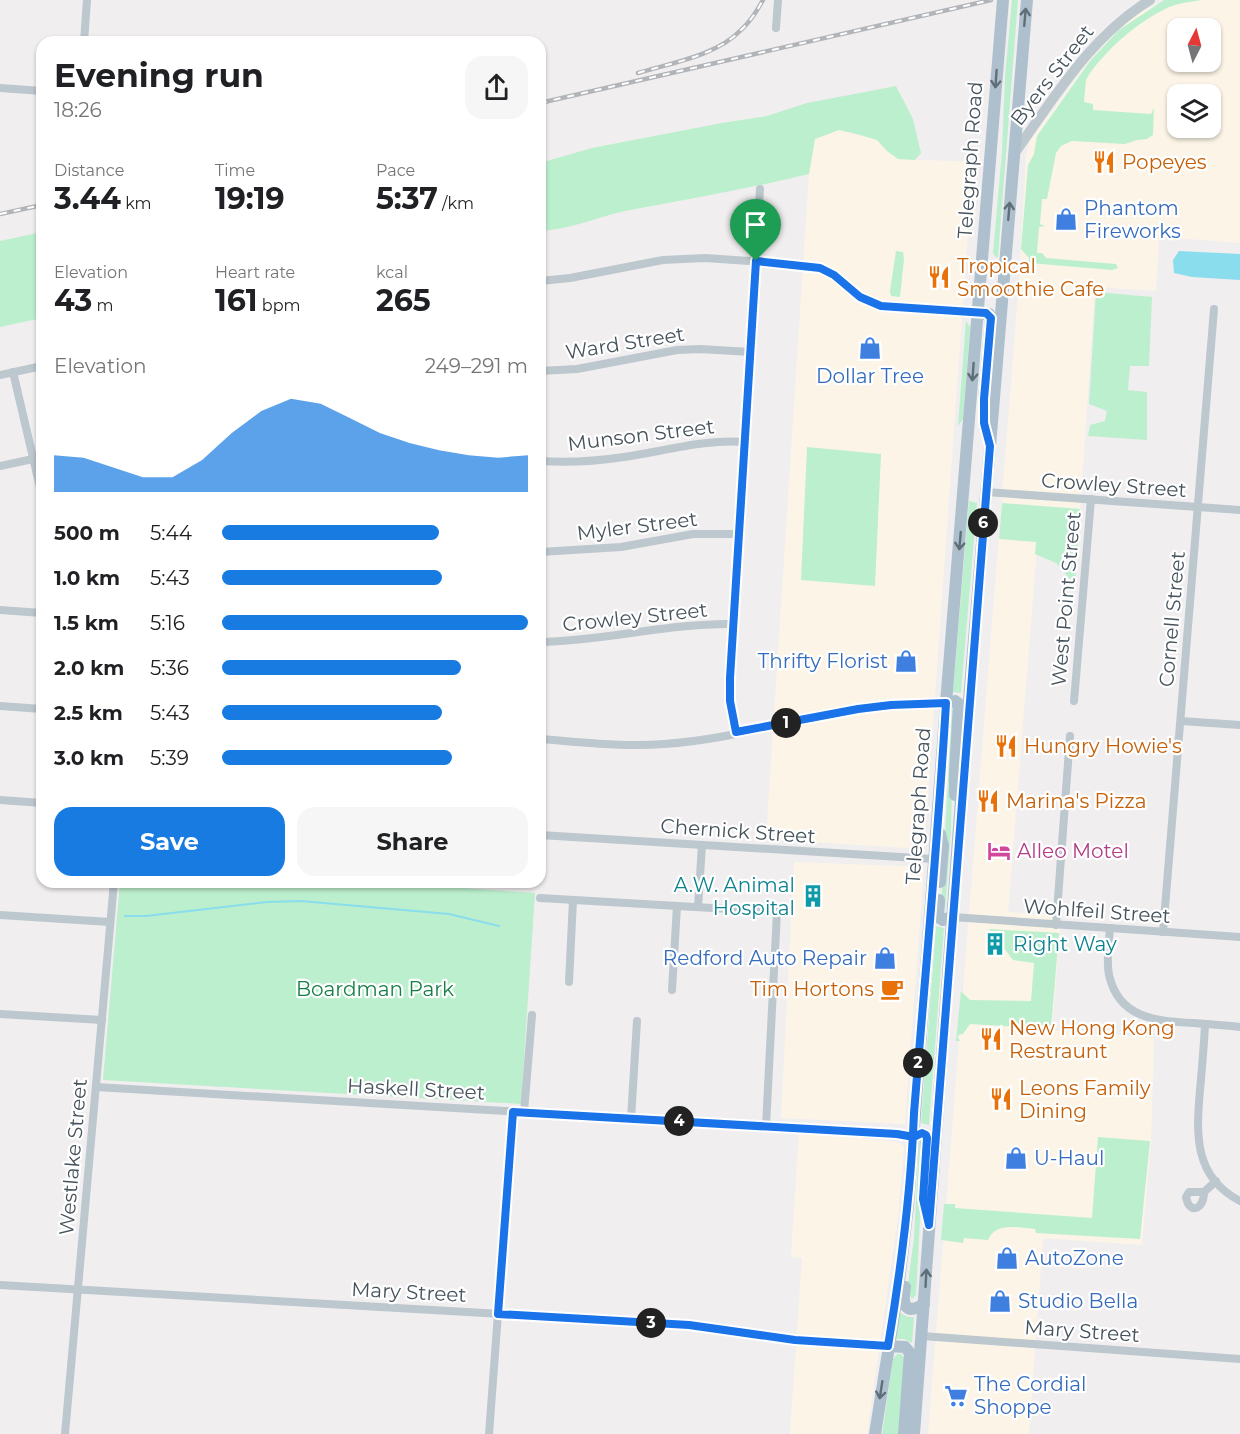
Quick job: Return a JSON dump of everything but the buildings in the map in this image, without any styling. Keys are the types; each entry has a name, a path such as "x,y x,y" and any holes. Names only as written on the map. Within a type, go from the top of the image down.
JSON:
{"main road":[{"name":"Telegraph Road","path":"875,1434 898,1290 908,1206 933,859 1003,0"},
{"path":"914,1434 960,813 1027,0"},
{"path":"982,262 991,269 1004,270"},
{"path":"977,314 986,313 991,318 984,399 984,423 990,446"},
{"path":"970,406 975,422 972,492 975,494 986,492"},
{"path":"946,703 956,701 959,704 954,791 960,813"},
{"path":"937,818 943,846 938,917 943,920 952,917"},
{"path":"914,1137 922,1133 927,1138 923,1199 929,1225"},
{"path":"908,1206 913,1222 903,1302 908,1308 913,1309 924,1304"},
{"path":"888,1346 905,1347 910,1353 904,1434"}],"street":[{"path":"84,36 87,0"},
{"path":"776,28 778,0"},
{"name":"Byers Street","path":"1014,154 1084,57 1110,30 1150,0"},
{"path":"0,88 36,91"},
{"path":"736,732 730,693 733,624 760,189"},
{"path":"546,280 670,260 705,258 756,261 820,268 834,275 860,297 881,306 977,314"},
{"name":"Cornell Street","path":"1163,932 1214,309"},
{"name":"Ward Street","path":"546,371 577,369 677,350 751,352"},
{"path":"0,375 36,367"},
{"path":"13,372 36,474"},
{"name":"Munson Street","path":"546,461 593,460 696,444 745,442"},
{"path":"0,466 36,458"},
{"name":"Crowley Street","path":"986,492 1240,510"},
{"name":"West Point Street","path":"1074,701 1091,500"},
{"name":"Myler Street","path":"546,552 593,550 693,534 739,534"},
{"path":"0,610 36,613"},
{"name":"Crowley Street","path":"546,642 594,640 685,625 733,624"},
{"path":"546,739 653,744 685,742 858,709 946,703"},
{"path":"0,706 36,709"},
{"path":"1181,721 1240,725"},
{"path":"1056,925 1070,736"},
{"path":"0,800 36,803"},
{"name":"Chernick Street","path":"546,835 933,859"},
{"path":"698,908 702,845"},
{"name":"Westlake Street","path":"65,1434 113,888"},
{"path":"540,898 779,912 766,1126"},
{"path":"569,982 573,900"},
{"path":"672,990 677,906"},
{"path":"0,915 110,922"},
{"name":"Wohlfeil Street","path":"952,917 1240,937"},
{"path":"1110,928 1109,975 1115,991 1125,1004 1151,1020 1240,1027"},
{"path":"0,1014 102,1020"},
{"path":"524,1112 532,1015"},
{"path":"631,1119 637,1021"},
{"path":"1205,1024 1198,1134 1203,1160 1216,1182 1240,1201"},
{"name":"Haskell Street","path":"96,1087 897,1134 914,1137"},
{"path":"489,1434 513,1112"},
{"path":"1204,1192 1216,1182"},
{"name":"Mary Street","path":"0,1285 689,1325 795,1340 888,1346"},
{"name":"Mary Street","path":"922,1336 1240,1359"}],"shaded area":[{"path":"1165,0 1240,0 1240,243 1164,237 1159,240 1156,291 1095,287 1080,512 1040,509 1008,912 1061,916 1052,1030 1154,1038 1151,1141 1142,1245 1043,1238 1029,1434 928,1434 1019,282 1026,158 1030,141 1089,61 1134,15"},
{"path":"839,130 877,140 898,159 973,162 924,849 766,839 809,174 815,139"},
{"path":"794,862 924,867 905,1124 781,1118"},
{"path":"799,1132 899,1142 904,1147 898,1217 867,1434 790,1434 802,1258 791,1257"}],"green space":[{"path":"1012,0 1018,0 998,257 996,257 993,253"},
{"path":"1164,0 1201,0 1169,7 1146,20 1125,36 1106,53 1090,73 1086,80 1084,102 1093,104 1093,110 1151,114 1154,108 1153,135 1147,139 1125,144 1072,141 1061,146 1056,153 1047,199 1042,199 1040,224 1045,226 1039,227 1037,253 1042,253 1046,258 1116,264 1118,268 1112,270 1029,263 1029,258 1021,249 1028,165 1034,154 1037,136 1090,61 1119,30"},
{"path":"896,86 913,119 921,153 915,160 898,159 877,140 839,130 815,139 809,174 625,211 572,226 546,230 546,161 592,148 767,116 807,103"},
{"path":"36,233 36,319 0,327 0,241"},
{"path":"896,251 903,252 904,259 900,297 891,296 890,291"},
{"path":"1096,292 1152,297 1149,366 1130,366 1128,390 1147,392 1147,440 1088,436 1090,425 1105,421 1107,411 1089,404"},
{"path":"966,321 970,327 963,419 958,426"},
{"path":"807,447 881,454 875,586 801,580"},
{"path":"969,501 977,503 961,693 953,692"},
{"path":"1002,503 1080,509 1075,585 1056,563 1035,554 1036,542 999,539"},
{"path":"952,709 954,709 951,831 945,910 941,906"},
{"name":"Boardman Park","path":"119,888 463,888 535,893 521,1104 103,1080"},
{"path":"936,926 944,928 929,1125 921,1123"},
{"path":"989,929 1059,933 1051,1029 970,1024 963,1034 958,1035 960,1041 956,1041 961,991 970,1000 1031,1001 1034,963 1013,960"},
{"path":"1098,1137 1150,1141 1140,1239 1036,1233 1035,1229 1008,1227 996,1230 988,1240 964,1238 963,1243 941,1240 944,1204 955,1204 955,1208 1092,1218"},
{"path":"919,1141 922,1141 924,1146 916,1295 912,1299 907,1291 914,1238"},
{"path":"900,1313 914,1317 912,1343 904,1339 896,1339"},
{"path":"897,1354 901,1354 904,1358 902,1434 882,1434 893,1359"}],"water":[{"path":"1179,251 1240,254 1240,280 1192,277 1174,273 1173,260"}],"waterway":[{"path":"125,916 146,916 267,902 301,901 449,914 499,926"}],"railway":[{"path":"638,73 706,52 731,39 744,27 763,0"},
{"path":"546,102 991,0"},
{"path":"0,214 36,206"}],"place":[{"name":"Popeyes","path":"1104,162"},
{"name":"Phantom Fireworks","path":"1066,219"},
{"name":"Tropical Smoothie Cafe","path":"939,277"},
{"name":"Dollar Tree","path":"870,348"},
{"name":"Thrifty Florist","path":"906,661"},
{"name":"Hungry Howie's","path":"1006,746"},
{"name":"Marina's Pizza","path":"988,801"},
{"name":"Alleo Motel","path":"999,851"},
{"name":"A.W. Animal Hospital","path":"813,896"},
{"name":"Right Way","path":"995,944"},
{"name":"Redford Auto Repair","path":"885,958"},
{"name":"Tim Hortons","path":"892,989"},
{"name":"New Hong Kong Restraunt","path":"991,1039"},
{"name":"Leons Family Dining","path":"1001,1099"},
{"name":"U-Haul","path":"1016,1158"},
{"name":"AutoZone","path":"1007,1258"},
{"name":"Studio Bella","path":"1000,1301"},
{"name":"The Cordial Shoppe","path":"956,1396"}],"route":[{"path":"756,261 730,678 730,701 736,732 858,709 946,703 933,859 914,1137 908,1206 898,1290 888,1346 795,1340 689,1325 498,1314 513,1112 897,1134 914,1137 922,1133 927,1138 923,1199 929,1225 990,446 984,423 984,399 991,318 986,313 881,306 860,297 834,275 820,268 756,261"}]}
